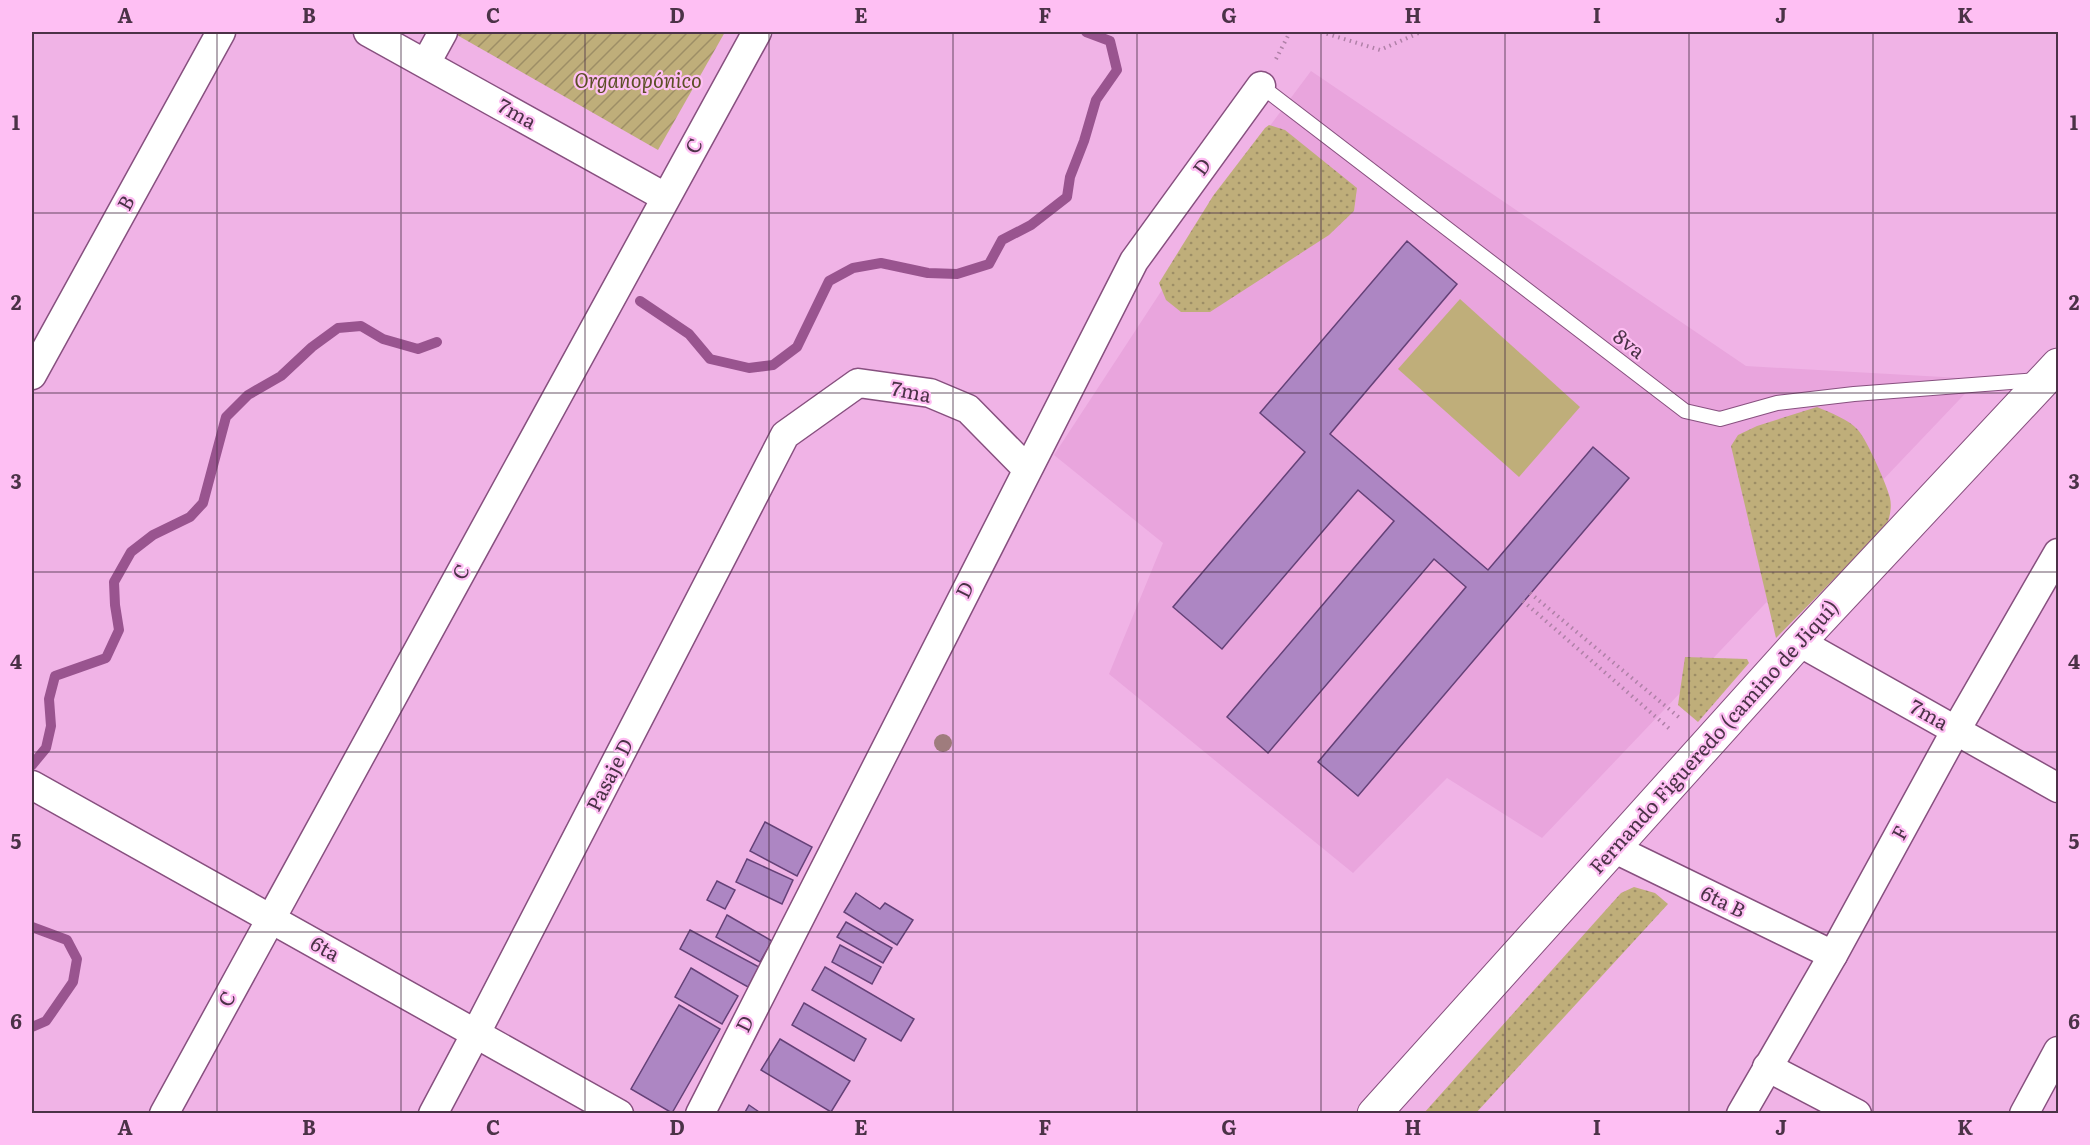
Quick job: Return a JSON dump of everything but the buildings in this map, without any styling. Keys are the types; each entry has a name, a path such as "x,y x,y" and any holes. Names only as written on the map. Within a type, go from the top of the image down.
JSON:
{"street":[{"name":"B","path":"32,375 221,32"},
{"name":"7ma","path":"368,32 666,197"},
{"path":"426,63 443,32"},
{"name":"C","path":"164,1113 757,32"},
{"name":"D","path":"700,1113 1134,261 1262,86"},
{"name":"Fernando Figueredo (camino de Jiquí)","path":"1374,1113 1799,642 2052,372"},
{"name":"7ma","path":"785,435 858,383 930,393 968,409 1027,469"},
{"name":"Pasaje D","path":"433,1113 785,435"},
{"name":"F","path":"1741,1113 1833,955 1956,730 2058,553"},
{"name":"7ma","path":"1799,642 2058,788"},
{"name":"6ta","path":"32,784 619,1113"},
{"name":"6ta B","path":"1613,848 1833,955"},
{"path":"2024,1113 2058,1051"},
{"path":"1767,1067 1857,1113"}],"lane":[{"name":"8va","path":"1262,86 1684,411 1720,419 1777,403 2052,372"}],"path":[{"path":"1321,32 1380,50 1421,32"},
{"path":"1530,593 1704,748"},
{"path":"1523,602 1704,748"}],"shaded area":[{"path":"1311,71 1746,366 1979,379 1542,838 1447,778 1353,873 1109,674 1163,543 1054,455 1266,131"}],"green space":[{"name":"Organopónico","path":"459,32 725,32 658,150 457,35"},
{"path":"1269,125 1285,130 1357,188 1354,211 1329,235 1210,312 1181,312 1166,300 1159,283 1213,196"},
{"path":"1460,299 1580,407 1519,477 1398,369"},
{"path":"1817,407 1849,423 1862,435 1891,501 1889,520 1886,526 1776,638 1731,446 1738,435 1757,426"},
{"path":"1685,657 1747,659 1749,663 1698,722 1678,705"},
{"path":"1634,887 1655,893 1668,904 1476,1113 1424,1113 1621,893"}],"waterway":[{"path":"640,301 689,334 710,359 749,368 773,365 797,347 829,281 853,268 881,263 928,273 957,274 989,264 1002,240 1031,225 1067,197 1070,177 1096,100 1117,70 1110,41 1086,32"},
{"path":"32,765 46,748 51,726 49,699 55,676 106,658 119,630 114,582 131,552 153,535 190,517 203,503 226,417 248,395 281,376 312,347 338,328 361,326 383,339 418,349 437,342"},
{"path":"32,927 67,940 77,959 73,982 46,1021 32,1027"}]}
